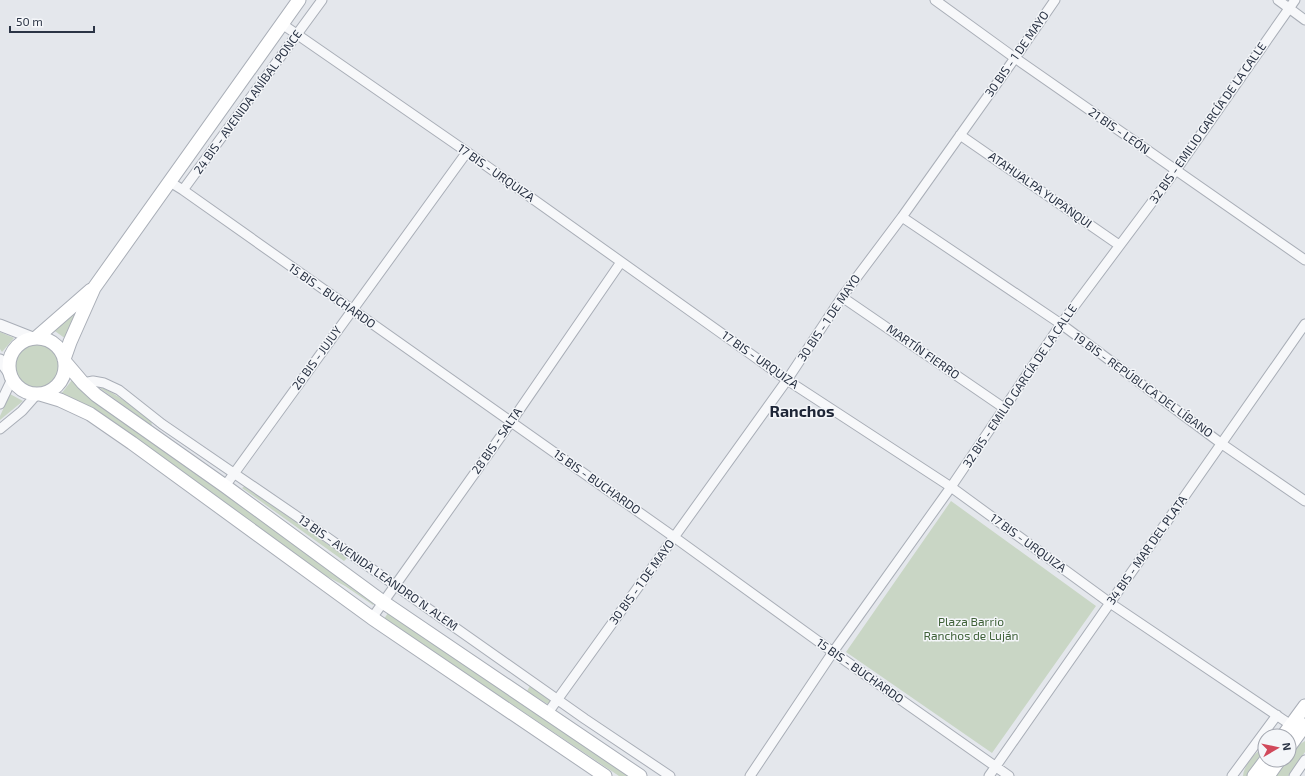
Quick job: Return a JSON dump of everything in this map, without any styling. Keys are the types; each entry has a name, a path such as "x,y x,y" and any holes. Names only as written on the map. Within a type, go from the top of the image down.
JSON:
{"main road":[{"name":"24 BIS - AVENIDA ANÍBAL PONCE","path":"65,361 70,342 94,288 299,0"},
{"name":"24 BIS - AVENIDA ANÍBAL PONCE","path":"34,338 94,288"},
{"path":"34,338 44,338 55,343 62,352 65,361 65,372 59,384 49,392 39,394 31,394 23,391 16,385 11,377 9,369 9,360 12,352 21,343 34,338"},
{"name":"13 BIS - AVENIDA LEANDRO N. ALEM","path":"65,361 83,383 96,395 225,486 383,602 640,776"},
{"path":"39,394 60,400 96,418 372,618 606,776"},
{"path":"1300,729 1305,706"}],"street":[{"name":"24 BIS - AVENIDA ANÍBAL PONCE","path":"183,190 322,0"},
{"name":"21 BIS - LEÓN","path":"935,0 1015,58 1305,260"},
{"name":"30 BIS - 1 DE MAYO","path":"547,714 787,380 842,297 902,217 1055,0"},
{"path":"1278,0 1305,20"},
{"name":"32 BIS - EMILIO GARCÍA DE LA CALLE","path":"750,776 833,652 951,487 1061,324 1176,170 1295,0"},
{"name":"17 BIS - URQUIZA","path":"282,24 467,152 787,380 951,487 1110,603 1300,729"},
{"name":"ATAHUALPA YUPANQUI","path":"960,135 1119,245"},
{"name":"26 BIS - JUJUY","path":"225,486 467,152"},
{"path":"170,182 183,190"},
{"name":"15 BIS - BUCHARDO","path":"183,190 1009,776"},
{"name":"19 BIS - REPÚBLICA DEL LÍBANO","path":"902,217 1061,324 1222,444 1305,501"},
{"name":"28 BIS - SALTA","path":"372,618 511,422 621,262"},
{"name":"MARTÍN FIERRO","path":"842,297 1004,408"},
{"name":"34 BIS - MAR DEL PLATA","path":"989,776 1305,324"},
{"path":"0,325 34,338"},
{"path":"0,360 11,377 0,404"},
{"name":"13 BIS - AVENIDA LEANDRO N. ALEM","path":"83,383 93,381 104,383 119,390 162,424 395,585 557,700 670,776"},
{"path":"0,429 22,411 39,394"},
{"path":"1232,776 1277,715"},
{"path":"1294,776 1305,760"}],"green space":[{"path":"80,306 66,339 52,329"},
{"path":"0,332 14,338 2,352 0,349"},
{"path":"33,344 41,344 46,345 53,350 58,357 58,375 53,382 46,387 33,388 25,385 18,378 15,370 15,362 18,354 25,347"},
{"path":"72,380 91,398 375,602 373,605 345,586 315,570 87,405 61,394"},
{"path":"97,386 132,406 151,420 152,426"},
{"path":"10,394 23,401 0,420 0,416"},
{"path":"245,486 347,558 344,561 242,488"},
{"name":"Plaza Barrio Ranchos de Luján","path":"951,501 1096,606 992,753 846,652"},
{"path":"388,613 629,776 619,776 384,619"},
{"path":"530,686 551,701 549,705 527,691"},
{"path":"1305,741 1305,752 1297,763 1297,748"},
{"path":"1257,752 1257,762 1247,776 1243,776 1245,767"},
{"path":"1282,768 1294,768 1288,776 1276,776"}],"district":[{"name":"Ranchos","path":"802,411"}]}
